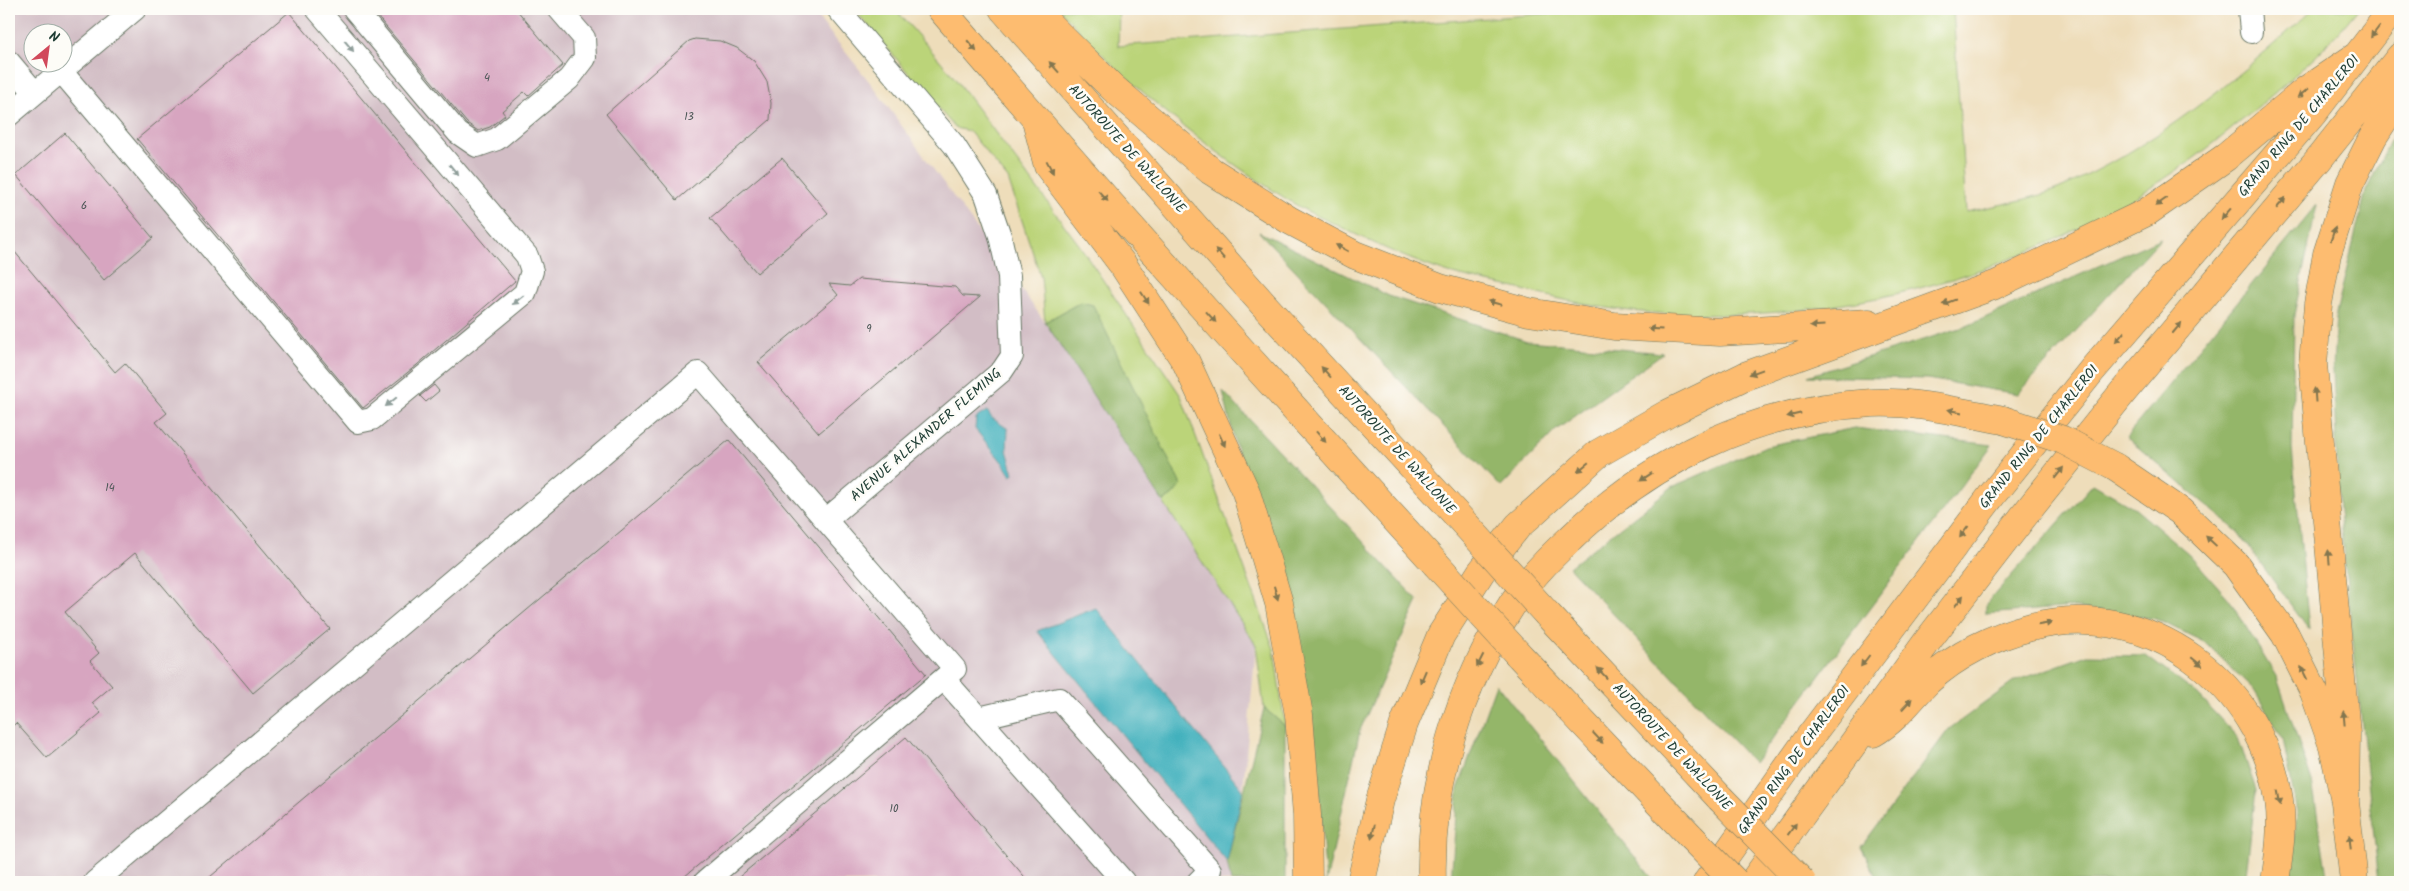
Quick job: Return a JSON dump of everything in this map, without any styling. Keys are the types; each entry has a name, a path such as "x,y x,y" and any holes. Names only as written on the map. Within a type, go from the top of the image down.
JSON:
{"highway":[{"path":"941,9 1036,120 1435,563 1518,654 1735,882"},
{"name":"AUTOROUTE DE WALLONIE","path":"1003,9 1264,304 1547,614 1720,798 1802,882"},
{"path":"1033,9 1113,88 1211,171 1289,220 1355,255 1440,288 1530,312 1614,326 1720,332 1900,321"},
{"name":"GRAND RING DE CHARLEROI","path":"1707,882 1808,739 1992,495 2093,369 2309,118 2393,9"},
{"path":"1361,882 1380,800 1404,724 1441,635 1481,572 1518,526 1599,453 1669,413 1746,376 1995,285 2147,212 2226,156 2306,90 2358,55"},
{"path":"1753,882 1929,639 2100,421 2318,160 2400,57"},
{"path":"2345,802 2346,734 2313,364 2318,304 2327,254 2350,183 2372,137 2400,95"},
{"path":"1036,120 1048,166 1122,264 1186,362 1246,492 1279,603 1299,715 1307,815 1308,882"},
{"path":"1432,882 1431,850 1438,791 1453,727 1478,662 1514,602 1548,559 1622,493 1666,463 1720,437 1770,420 1823,408 1874,403 1939,407 2003,420 2063,440 2115,467 2180,511 2236,565 2285,634 2320,710 2333,746 2345,802 2354,882"},
{"path":"1855,743 1890,723 1929,681 1949,665 1992,640 2031,627 2087,619 2146,633 2171,643 2196,660 2223,686 2244,711 2260,738 2273,772 2282,824 2275,882"}],"street":[{"path":"72,63 135,9"},
{"path":"63,72 358,422 372,418 525,293 532,270 527,256 317,9"},
{"path":"354,9 458,133 477,146 497,139 569,79 585,58 584,38 559,9"},
{"name":"AVENUE ALEXANDER FLEMING","path":"826,520 1002,371 1012,356 1009,276 1000,236 986,196 954,145 838,9"},
{"path":"2249,9 2251,32"},
{"path":"9,62 35,93"},
{"path":"9,115 61,72"},
{"path":"95,882 698,373 955,669 705,882"},
{"path":"944,678 1124,882"},
{"path":"978,718 1059,699 1210,870 1198,882"}],"shaded area":[{"path":"9,9 811,9 872,85 1045,322 1256,645 1243,790 1096,608 1037,631 1227,862 1231,882 9,882"}],"green space":[{"path":"854,9 895,9 950,72 1080,246 1181,396 1274,649 1285,726 1264,708 1256,645 1163,502 1173,495 1081,302 1045,322 1041,277 1008,179 969,131 955,128"},
{"path":"1059,9 1119,9 1118,46 1608,9 1953,9 1966,212 2048,193 2093,172 2127,153 2193,110 2254,61 2313,9 2358,9 2317,54 2240,122 2174,172 2105,215 2031,250 1955,278 1876,298 1796,310 1714,315 1631,311 1569,301 1449,273 1407,258 1366,239 1298,206 1261,183 1199,138 1112,64"},
{"path":"2400,120 2400,882 2379,882 2339,511 2333,369 2336,313 2366,191"},
{"path":"2317,205 2294,315 2292,449 2309,630 2238,532 2126,437"},
{"path":"1259,232 1389,296 1527,341 1663,353 1556,430 1501,487"},
{"path":"2161,238 2018,394 1927,379 1808,376 1967,326"},
{"path":"1081,302 1093,305 1181,485 1173,495 1163,502 1045,322"},
{"path":"1223,391 1418,601 1360,730 1326,882 1315,744 1283,579 1235,443"},
{"path":"1855,428 1992,445 1754,763 1569,567 1672,487 1766,446"},
{"path":"2093,484 2133,507 2189,554 2229,599 2277,678 2312,782 2328,882 2289,882 2297,812 2283,739 2254,690 2206,643 2156,619 2072,607 1986,614 1986,604"},
{"path":"2087,655 2146,656 2198,695 2238,738 2256,790 2245,882 1879,882 1861,847 1949,729 2015,681"},
{"path":"1496,684 1655,882 1451,882 1458,789"},
{"path":"1264,708 1285,726 1285,882 1231,882 1227,862"}],"water":[{"path":"987,411 992,418 1008,429 1007,450 1014,474 1011,476 1003,463 975,429 976,418"},
{"path":"1096,608 1243,790 1227,862 1037,631"}],"building":[{"path":"371,9 516,9 563,65 528,96 524,92 502,111 505,115 490,127 478,131 467,123"},
{"path":"289,12 515,281 417,365 363,408 137,139"},
{"path":"695,39 720,41 737,48 754,61 767,82 771,103 770,120 677,200 606,114 689,41"},
{"path":"65,133 153,238 104,280 16,175"},
{"path":"782,158 828,213 757,273 710,218"},
{"path":"9,245 115,372 125,363 167,413 156,422 330,629 253,693 135,553 65,612 99,653 90,661 112,686 92,703 101,713 47,758 16,723 9,729"},
{"path":"859,279 955,287 963,296 980,297 819,433 758,362 838,295 829,284 850,286"},
{"path":"434,385 439,391 426,402 420,396"},
{"path":"729,440 926,674 678,882 204,882"},
{"path":"906,737 1029,882 733,882"}]}
